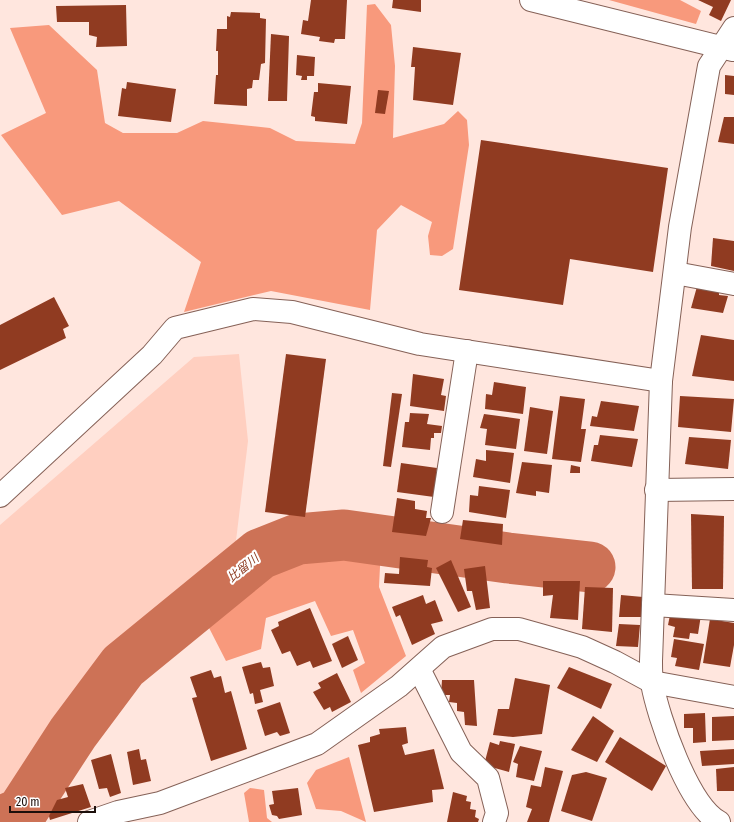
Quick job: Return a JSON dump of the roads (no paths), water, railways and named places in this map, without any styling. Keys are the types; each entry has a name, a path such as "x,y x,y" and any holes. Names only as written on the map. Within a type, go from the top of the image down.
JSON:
{"street":[{"path":"531,0 727,49"},
{"path":"719,822 713,819 696,799 677,762 661,719 652,682 653,605 661,381 680,227 709,66 727,49 734,28"},
{"path":"675,273 734,284"},
{"path":"0,496 152,355 175,328 254,309 292,312 420,344 661,381"},
{"path":"442,512 467,351"},
{"path":"656,490 734,489"},
{"path":"653,605 734,610"},
{"path":"89,822 120,817 317,744 399,686 444,647 492,629 519,628 582,647 615,662 652,682 734,697"},
{"path":"419,669 461,752 488,778 497,813 494,822"}],"waterway":[{"name":"比留川","path":"0,822 21,813 73,733 123,666 260,554 298,539 344,535 508,558 590,567"}]}
